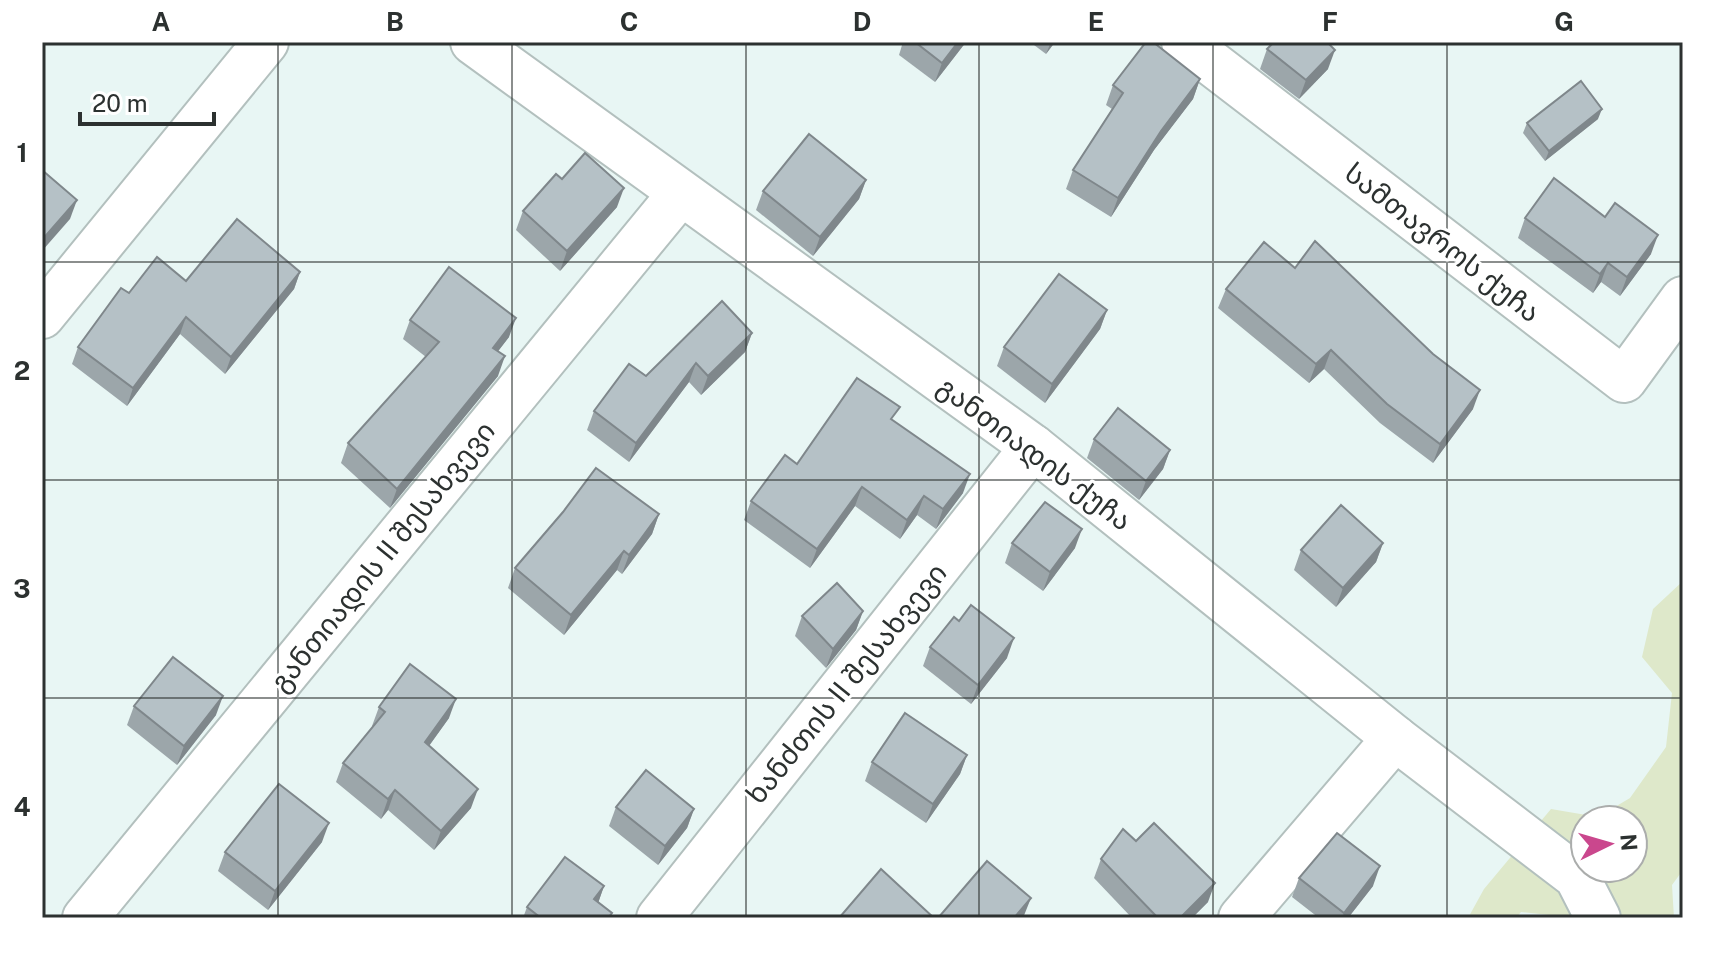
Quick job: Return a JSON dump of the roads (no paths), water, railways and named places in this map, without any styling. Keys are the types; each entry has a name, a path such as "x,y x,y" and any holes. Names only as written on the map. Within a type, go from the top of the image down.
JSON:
{"street":[{"path":"42,316 266,42"},
{"name":"განთიადის ქუჩა","path":"473,42 1033,447 1395,738 1577,877 1598,918"},
{"name":"სამთავროს ქუჩა","path":"1184,42 1624,380 1683,299"},
{"name":"განთიადის II შესახვევი","path":"85,918 680,194"},
{"name":"ხანძთის II შესახვევი","path":"659,918 1033,447"},
{"path":"1241,918 1395,738"}]}
